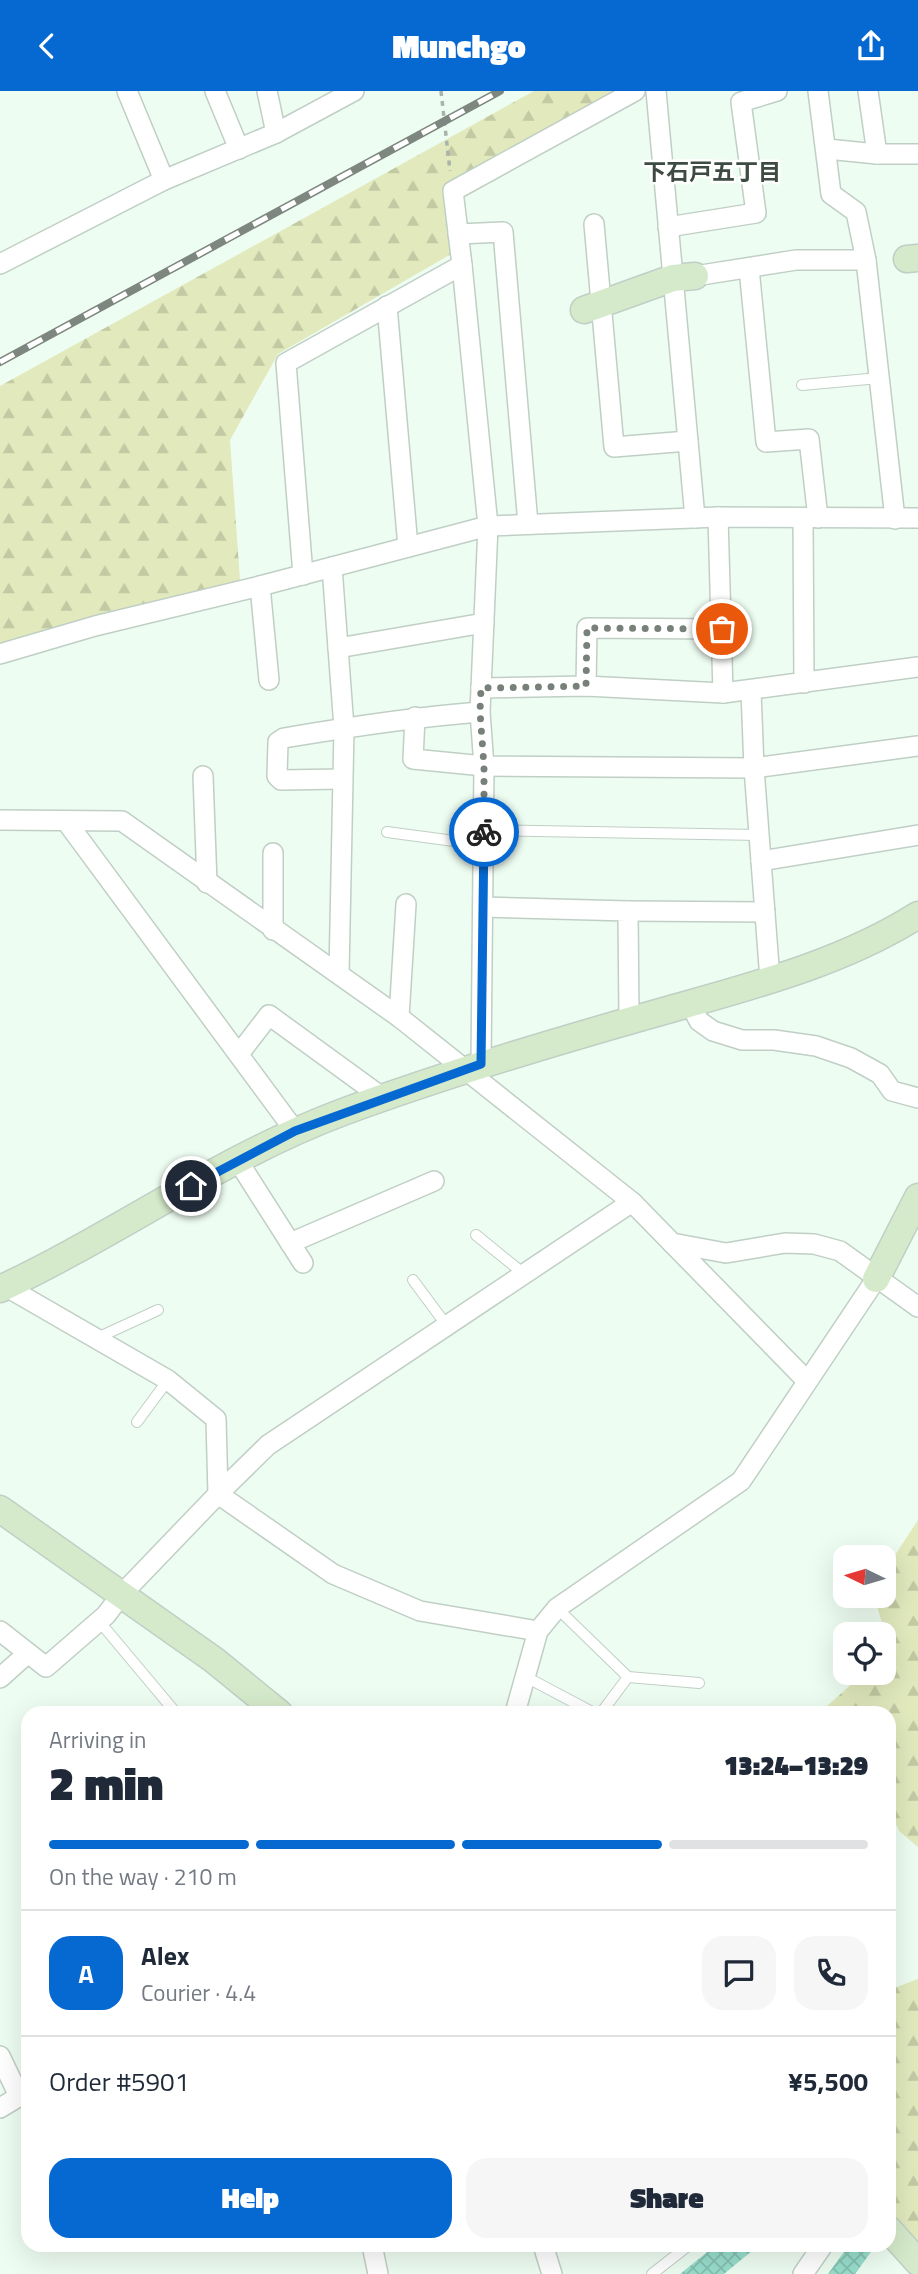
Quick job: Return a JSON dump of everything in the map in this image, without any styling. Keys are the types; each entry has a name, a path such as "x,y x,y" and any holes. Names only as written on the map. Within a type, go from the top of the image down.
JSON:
{"street":[{"path":"127,91 164,180"},
{"path":"215,91 239,149"},
{"path":"267,91 276,133"},
{"path":"473,1066 483,907 484,766 480,712 488,526 453,191 635,91"},
{"path":"656,91 668,227 684,277 688,441 695,518"},
{"path":"668,227 756,213 741,102 777,91"},
{"path":"818,91 831,194 856,212 866,260 895,519"},
{"path":"868,91 877,154"},
{"path":"0,264 164,180 276,133 342,94"},
{"path":"827,149 877,154 918,153"},
{"path":"594,224 592,307 614,447 688,441"},
{"path":"458,234 503,232 528,524"},
{"path":"592,307 684,277 796,260 866,260"},
{"path":"303,575 286,363 461,265"},
{"path":"749,268 766,442 809,439 811,518 804,683"},
{"path":"387,306 408,547"},
{"path":"718,517 723,694"},
{"path":"0,655 95,626 488,526 718,517 918,518"},
{"path":"332,567 344,728 339,974"},
{"path":"260,586 269,680"},
{"path":"338,648 484,624"},
{"path":"586,686 587,628 722,629"},
{"path":"481,688 586,686 723,694 918,667"},
{"path":"751,691 770,980"},
{"path":"342,779 281,780 277,776 278,743 284,739 415,717 480,712"},
{"path":"415,717 413,759 484,766 754,768 918,746"},
{"path":"202,776 207,883"},
{"path":"0,820 122,821 273,930 473,1066 632,1202 807,1381"},
{"path":"66,821 295,1131"},
{"path":"761,861 918,835"},
{"path":"273,853 273,930"},
{"path":"399,1017 406,904"},
{"path":"483,907 765,912"},
{"path":"628,911 629,1020"},
{"path":"3,1288 295,1131 473,1066 770,980 838,956 894,930 918,915"},
{"path":"690,1003 699,1021 713,1031 742,1040 774,1040 816,1046 850,1058 880,1074 892,1091 918,1098"},
{"path":"239,1055 269,1015 383,1098"},
{"path":"238,1161 303,1263"},
{"path":"290,1243 434,1181"},
{"path":"516,1706 538,1631 557,1608 741,1481 876,1279 918,1197"},
{"path":"0,1631 46,1667 99,1621 218,1494 268,1445 632,1202"},
{"path":"672,1243 726,1252 785,1243 814,1244 840,1251 918,1307"},
{"path":"3,1288 97,1338 168,1380 216,1419 218,1494"},
{"path":"218,1494 333,1574 420,1611 538,1631"},
{"path":"0,1510 214,1660 270,1706"},
{"path":"0,1678 29,1653"},
{"path":"0,2056 21,2090"},
{"path":"0,2108 21,2094"},
{"path":"896,2238 918,2262"},
{"path":"373,2252 378,2274"},
{"path":"546,2252 552,2274"},
{"path":"803,2274 818,2252"}],"lane":[{"path":"802,385 879,378"},
{"path":"387,832 484,838 759,835"},
{"path":"476,1235 524,1274"},
{"path":"414,1280 447,1326"},
{"path":"97,1338 158,1310"},
{"path":"136,1422 168,1380"},
{"path":"557,1608 628,1677 699,1683"},
{"path":"99,1621 170,1706"},
{"path":"526,1677 581,1706"},
{"path":"606,1706 628,1677"},
{"path":"652,2274 680,2252"}],"path":[{"path":"441,91 453,191"}],"green space":[{"path":"534,91 638,91 444,190 453,253 278,354 230,440 240,580 168,608 0,648 0,386"},
{"path":"918,1520 918,1847 899,1831 896,1824 896,1706 827,1706 851,1685 896,1685 896,1622 882,1622 878,1608 896,1608 896,1554"},
{"path":"918,1979 918,2244 896,2223 896,1987"}],"building":[{"path":"707,2252 751,2252 724,2274 680,2274"},
{"path":"844,2252 871,2252 855,2274 828,2274"}],"railway":[{"path":"0,362 500,91"}],"way so far":[{"path":"484,832 481,688 586,686 587,628 722,629"}],"district":[{"name":"下石戸五丁目","path":"712,172"}],"route":[{"path":"191,1186 295,1131 481,1064 484,832"}]}
